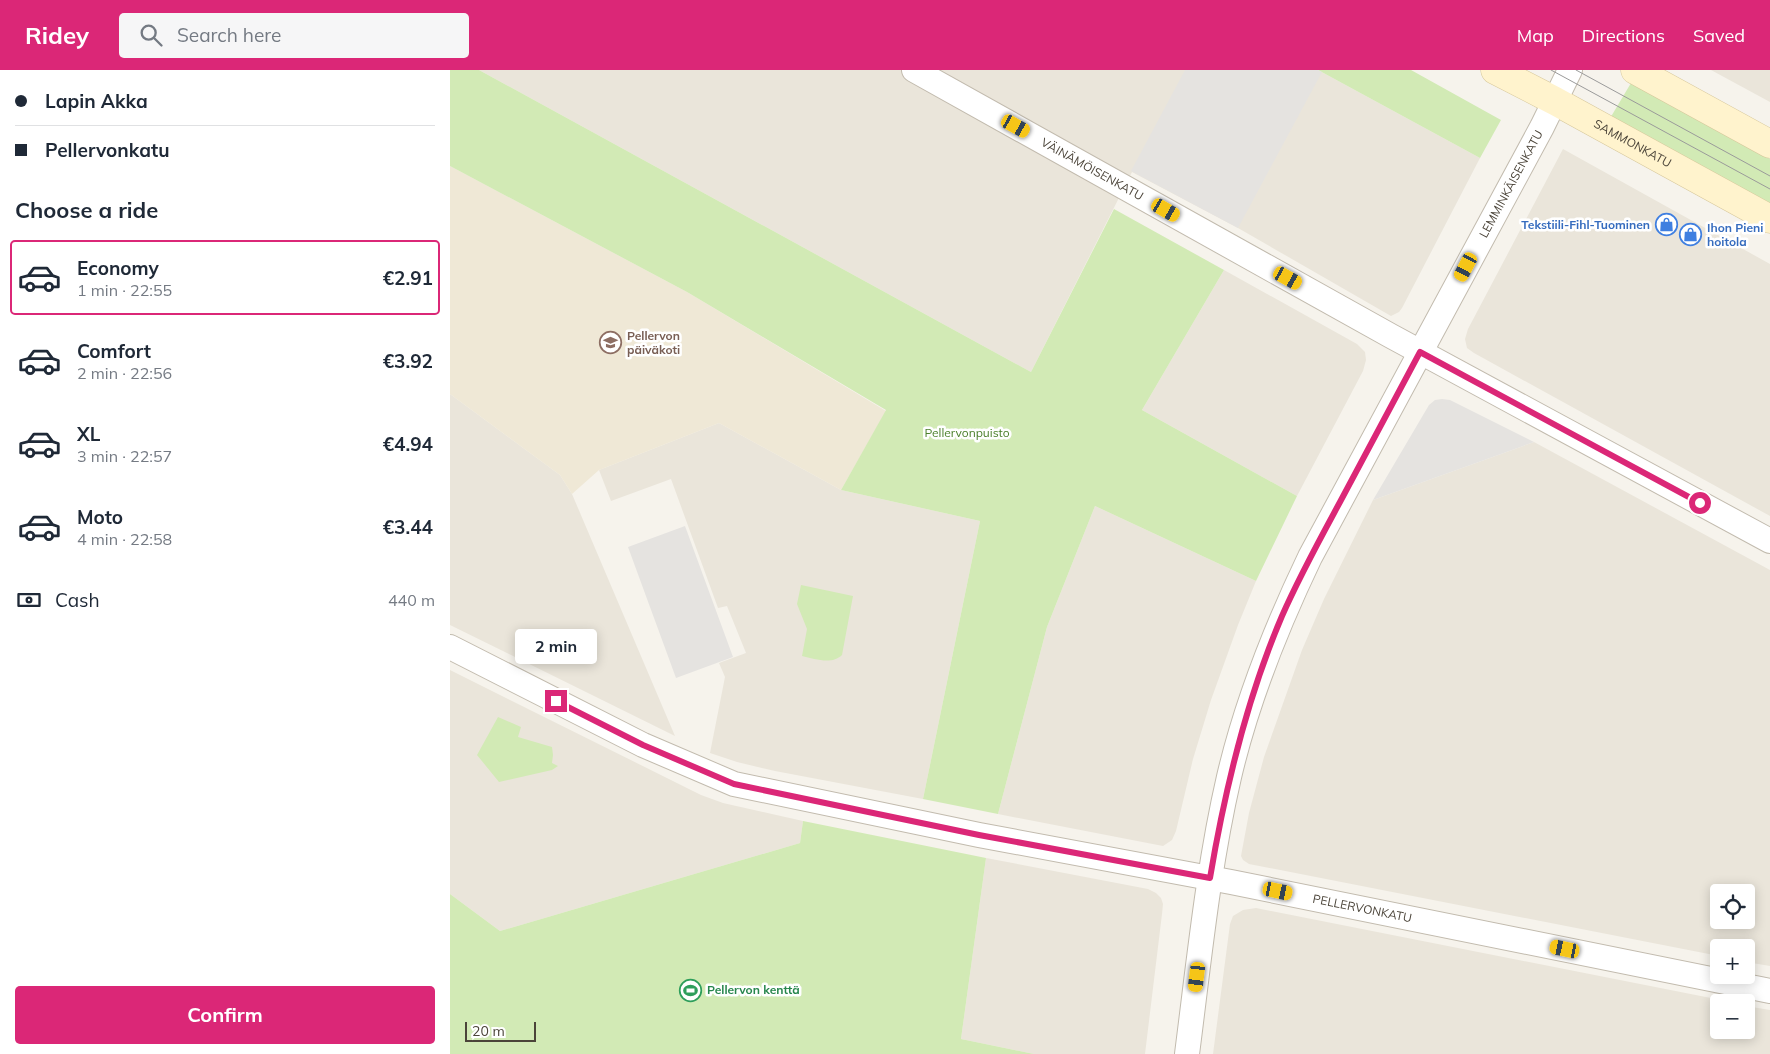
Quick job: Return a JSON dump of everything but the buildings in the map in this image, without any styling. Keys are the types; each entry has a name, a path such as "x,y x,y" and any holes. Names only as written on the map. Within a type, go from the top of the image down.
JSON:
{"main road":[{"name":"SAMMONKATU","path":"1495,70 1770,219"},
{"path":"1635,70 1770,144"}],"street":[{"name":"VÄINÄMÖISENKATU","path":"914,70 1420,352 1770,541"},
{"name":"LEMMINKÄISENKATU","path":"1187,1054 1210,878 1230,775 1241,732 1259,676 1282,616 1310,557 1570,70"},
{"name":"PELLERVONKATU","path":"450,647 643,745 734,784 979,835 1210,878 1770,991"}],"shaded area":[{"path":"479,70 1318,70 1480,158 1402,308 1391,316 1238,228 1132,172 1031,372"},
{"path":"1185,70 1318,70 1322,72 1238,228 1131,171"},
{"path":"1711,70 1770,70 1770,102"},
{"path":"1563,149 1770,264 1770,516 1467,348 1465,339 1468,329"},
{"name":"Pellervon päiväkoti","path":"450,166 687,292 886,411 841,490 719,423 599,470 572,494 560,475 450,394"},
{"path":"1224,270 1357,344 1365,352 1366,360 1363,371 1297,496 1142,410"},
{"path":"450,394 560,475 572,494 675,736 450,625"},
{"path":"1435,400 1450,400 1534,442 1373,500 1429,405"},
{"path":"719,423 841,490 980,521 923,799 775,771 710,753 725,677 719,663 746,653 727,606 718,608 671,479 611,501 599,470"},
{"path":"1534,442 1770,570 1770,966 1755,964 1755,939 1710,939 1710,954 1249,864 1243,860 1241,856 1249,813 1264,757 1302,650 1324,599 1373,500"},
{"path":"1095,506 1256,581 1211,700 1193,759 1176,831 1172,840 1163,846 998,814 1047,627"},
{"path":"685,526 733,657 676,678 628,547"},
{"path":"450,670 701,795 723,803 803,821 800,843 500,931 450,894"},
{"path":"986,858 1148,889 1161,898 1163,904 1162,914 1145,1054 1034,1054 961,1039"},
{"path":"1256,908 1710,998 1710,1039 1755,1039 1755,1008 1770,1010 1770,1054 1213,1054 1230,924 1233,916 1243,910"}],"green space":[{"name":"Pellervonpuisto","path":"450,70 479,70 1031,372 1114,209 1224,270 1142,410 1297,496 1256,581 1095,506 1047,627 998,814 923,799 980,521 841,490 886,410 687,292 450,166"},
{"path":"1318,70 1411,70 1501,120 1480,158"},
{"path":"1631,83 1770,159 1770,208 1609,120"},
{"path":"801,585 853,596 842,655 838,658 828,661 802,656 807,629 797,604"},
{"path":"498,717 521,727 518,737 552,747 552,763 558,766 552,770 499,782 477,755"},
{"path":"803,821 986,858 961,1039 1034,1054 450,1054 450,894 500,931 800,843"}],"tram line":[{"path":"1551,70 1770,189"},
{"path":"1576,70 1770,176"}],"place":[{"name":"Tekstiili-Fihl-Tuominen","path":"1666,225"},
{"name":"Ihon Pieni hoitola","path":"1691,235"},
{"name":"Pellervon päiväkoti","path":"611,343"},
{"name":"Pellervon kenttä","path":"691,990"}],"route":[{"path":"556,701 643,745 734,784 979,835 1210,878 1222,812 1241,732 1259,676 1282,616 1310,557 1420,352 1700,503"}]}
